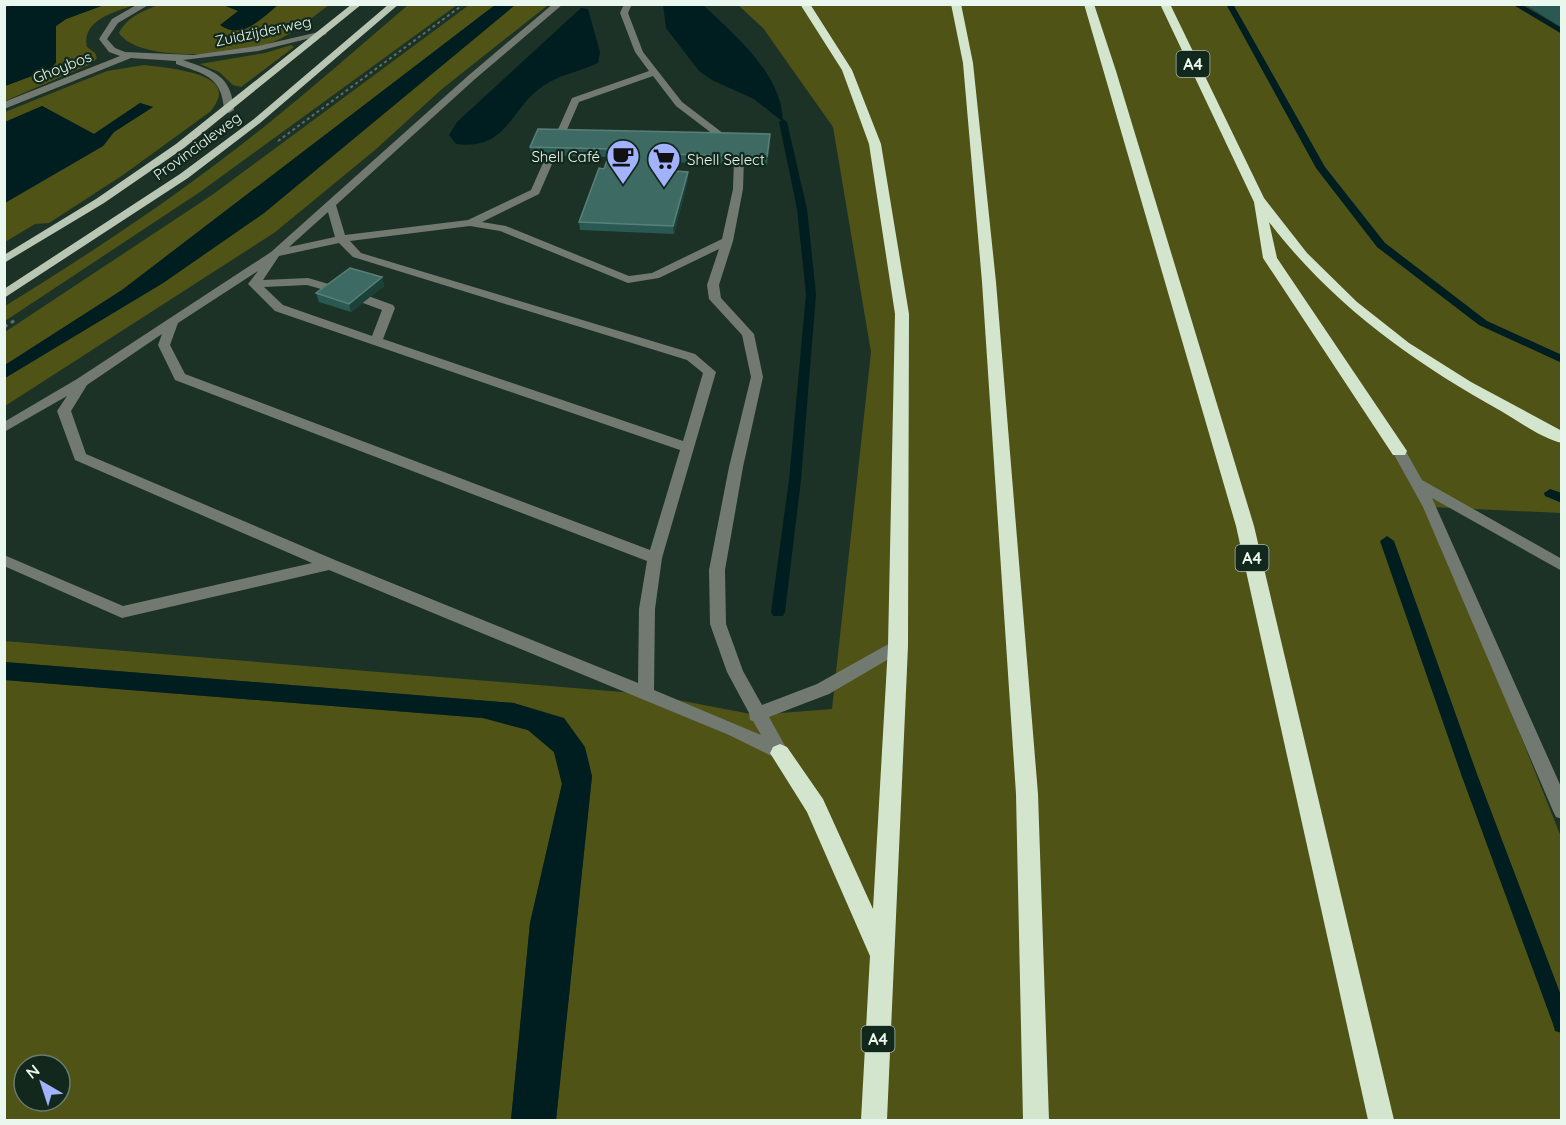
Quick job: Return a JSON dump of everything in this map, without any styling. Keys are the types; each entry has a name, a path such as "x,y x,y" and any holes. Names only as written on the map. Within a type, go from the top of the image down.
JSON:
{"highway":[{"name":"A4","path":"805,4 847,70 875,144 902,314 898,646 874,1120"},
{"path":"956,4 968,63 989,282 1027,794 1036,1120"},
{"name":"A4","path":"1089,4 1111,71 1245,526 1381,1120"},
{"name":"A4","path":"1165,4 1258,199 1302,256 1352,305 1404,345 1466,385 1562,438"},
{"name":"A4","path":"1258,199 1270,258 1399,451"},
{"name":"A4","path":"780,753 815,806 883,958"}],"main road":[{"name":"Provincialeweg","path":"4,260 100,201 229,110 358,4"},
{"name":"Provincialeweg","path":"4,295 184,176 257,121 395,4"}],"street":[{"name":"Zuidzijderweg","path":"146,4 115,19 107,27 103,39 112,50 131,55 173,60 241,53 323,34"},
{"name":"A4","path":"4,428 82,382 275,255 472,77 559,4"},
{"name":"A4","path":"628,4 624,13 639,52 680,104 725,139 740,159 738,189 727,240 712,285 715,299 748,334 757,377 736,466 717,570 718,624 735,672 756,715 780,753"},
{"name":"Ghoybos","path":"4,106 131,55"},
{"name":"Zuidzijderweg","path":"173,60 219,78 225,86 229,110"},
{"name":"A4","path":"470,223 535,192 575,100 655,72"},
{"path":"331,206 341,239 357,255 691,357 710,372 654,558 647,609 646,694"},
{"name":"A4","path":"254,284 275,255 341,239 470,223 502,228 628,280 655,276 727,240"},
{"path":"254,284 308,280 335,289"},
{"path":"254,284 279,308 686,447"},
{"path":"367,300 389,308 376,341"},
{"path":"172,322 164,345 180,377 654,558"},
{"name":"A4","path":"82,382 64,411 80,457 330,564 735,730 780,753"},
{"name":"A4","path":"1399,451 1419,484 1562,812"},
{"name":"A4","path":"1419,484 1562,566"},
{"path":"4,560 122,612 330,564"},
{"path":"756,715 823,689 898,646"}],"green space":[{"path":"1523,4 1561,28 1561,513 1430,507 1561,837 1561,1120 556,1120 592,776 514,703 5,662 4,641 646,694 756,715 832,709 871,352 833,127 763,28 738,5"},
{"path":"104,5 134,5 101,18 89,30 87,47 95,53 97,58 91,64 5,101 5,86 48,70 55,63 56,26 66,19"},
{"path":"158,5 329,5 295,30 273,42 239,50 192,54 147,49 130,43 119,33 131,19"},
{"path":"408,5 457,5 200,192 5,321 5,306 107,241 206,172 288,108"},
{"path":"469,5 495,5 122,290 5,365 5,332 212,195"},
{"path":"515,5 548,5 442,89 375,150 274,233 5,406 5,378 163,283 264,213"},
{"path":"291,45 294,47 241,87 233,85 219,72 200,64 265,53"},
{"path":"144,65 175,69 210,80 217,86 219,94 216,103 211,111 123,175 49,223 35,224 5,242 4,203 103,146 114,132 153,107 140,103 94,134 42,106 5,122 5,112 107,71"},
{"path":"4,680 483,718 528,730 554,752 562,784 530,923 511,1120 5,1120"}],"water":[{"path":"15,4 104,5 66,19 56,26 56,63 48,70 5,86 5,8"},
{"path":"223,5 278,5 251,26 236,30 220,25 238,11"},
{"path":"495,5 515,5 264,213 163,283 5,378 5,365 122,290"},
{"path":"663,5 703,5 743,43 766,72 775,88 781,104 783,122 754,99 712,80 699,71 666,28"},
{"path":"581,8 588,9 600,52 598,63 543,86 532,95 498,135 487,141 473,144 456,144 449,135 457,122"},
{"path":"140,103 153,107 114,132 103,146 5,203 5,122 42,106 94,134"},
{"path":"4,662 514,703 564,718 585,747 592,776 556,1120 511,1120 530,923 562,784 554,752 528,730 483,718 5,680"}],"building":[{"path":"538,129 770,134 767,157 666,154 662,170 688,172 673,226 579,222 599,168 604,169 611,149 530,147"},
{"path":"350,268 382,277 349,304 316,293"}],"waterway":[{"path":"1229,4 1321,168 1381,245 1483,323 1562,360"},
{"path":"1515,4 1562,32"},
{"path":"778,612 795,480 811,294 802,209 783,122"},
{"path":"1550,493 1562,499"},
{"path":"1387,541 1469,774 1562,1024"}],"place":[{"name":"Shell Café","path":"623,185"},
{"name":"Shell Select","path":"664,188"}]}
